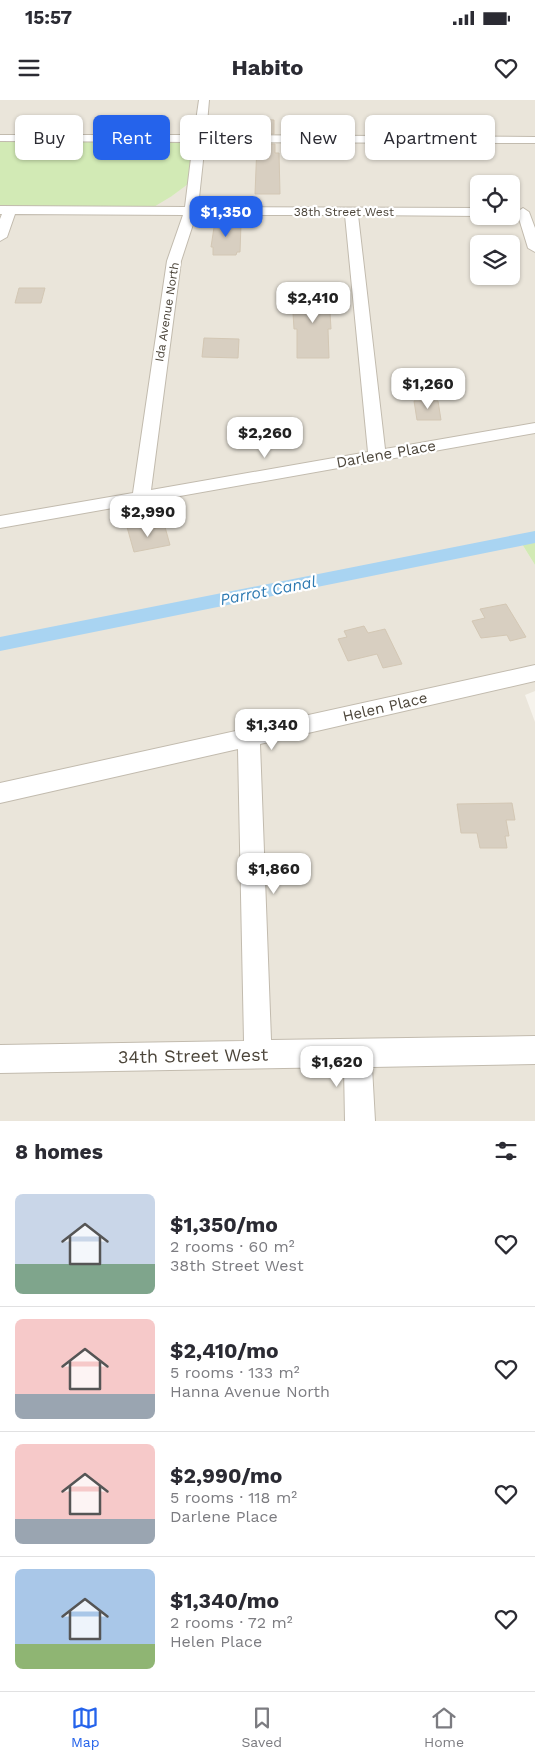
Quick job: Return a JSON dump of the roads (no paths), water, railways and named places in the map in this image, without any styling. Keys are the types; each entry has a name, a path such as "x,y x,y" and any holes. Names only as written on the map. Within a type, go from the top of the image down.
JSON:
{"street":[{"name":"Ida Avenue North","path":"202,115 204,100"},
{"path":"0,138 180,139"},
{"path":"271,139 535,140"},
{"name":"Ida Avenue North","path":"141,497 174,261 191,211 197,160"},
{"path":"0,237 5,210"},
{"name":"38th Street West","path":"5,210 470,212"},
{"path":"350,212 377,455"},
{"path":"523,212 535,248"},
{"name":"Darlene Place","path":"0,522 535,428"},
{"name":"Helen Place","path":"0,793 249,737 534,677"},
{"path":"249,737 258,1055"},
{"name":"34th Street West","path":"0,1059 535,1050"},
{"path":"357,1053 360,1121"}],"waterway":[{"name":"Parrot Canal","path":"0,644 535,537"}]}
